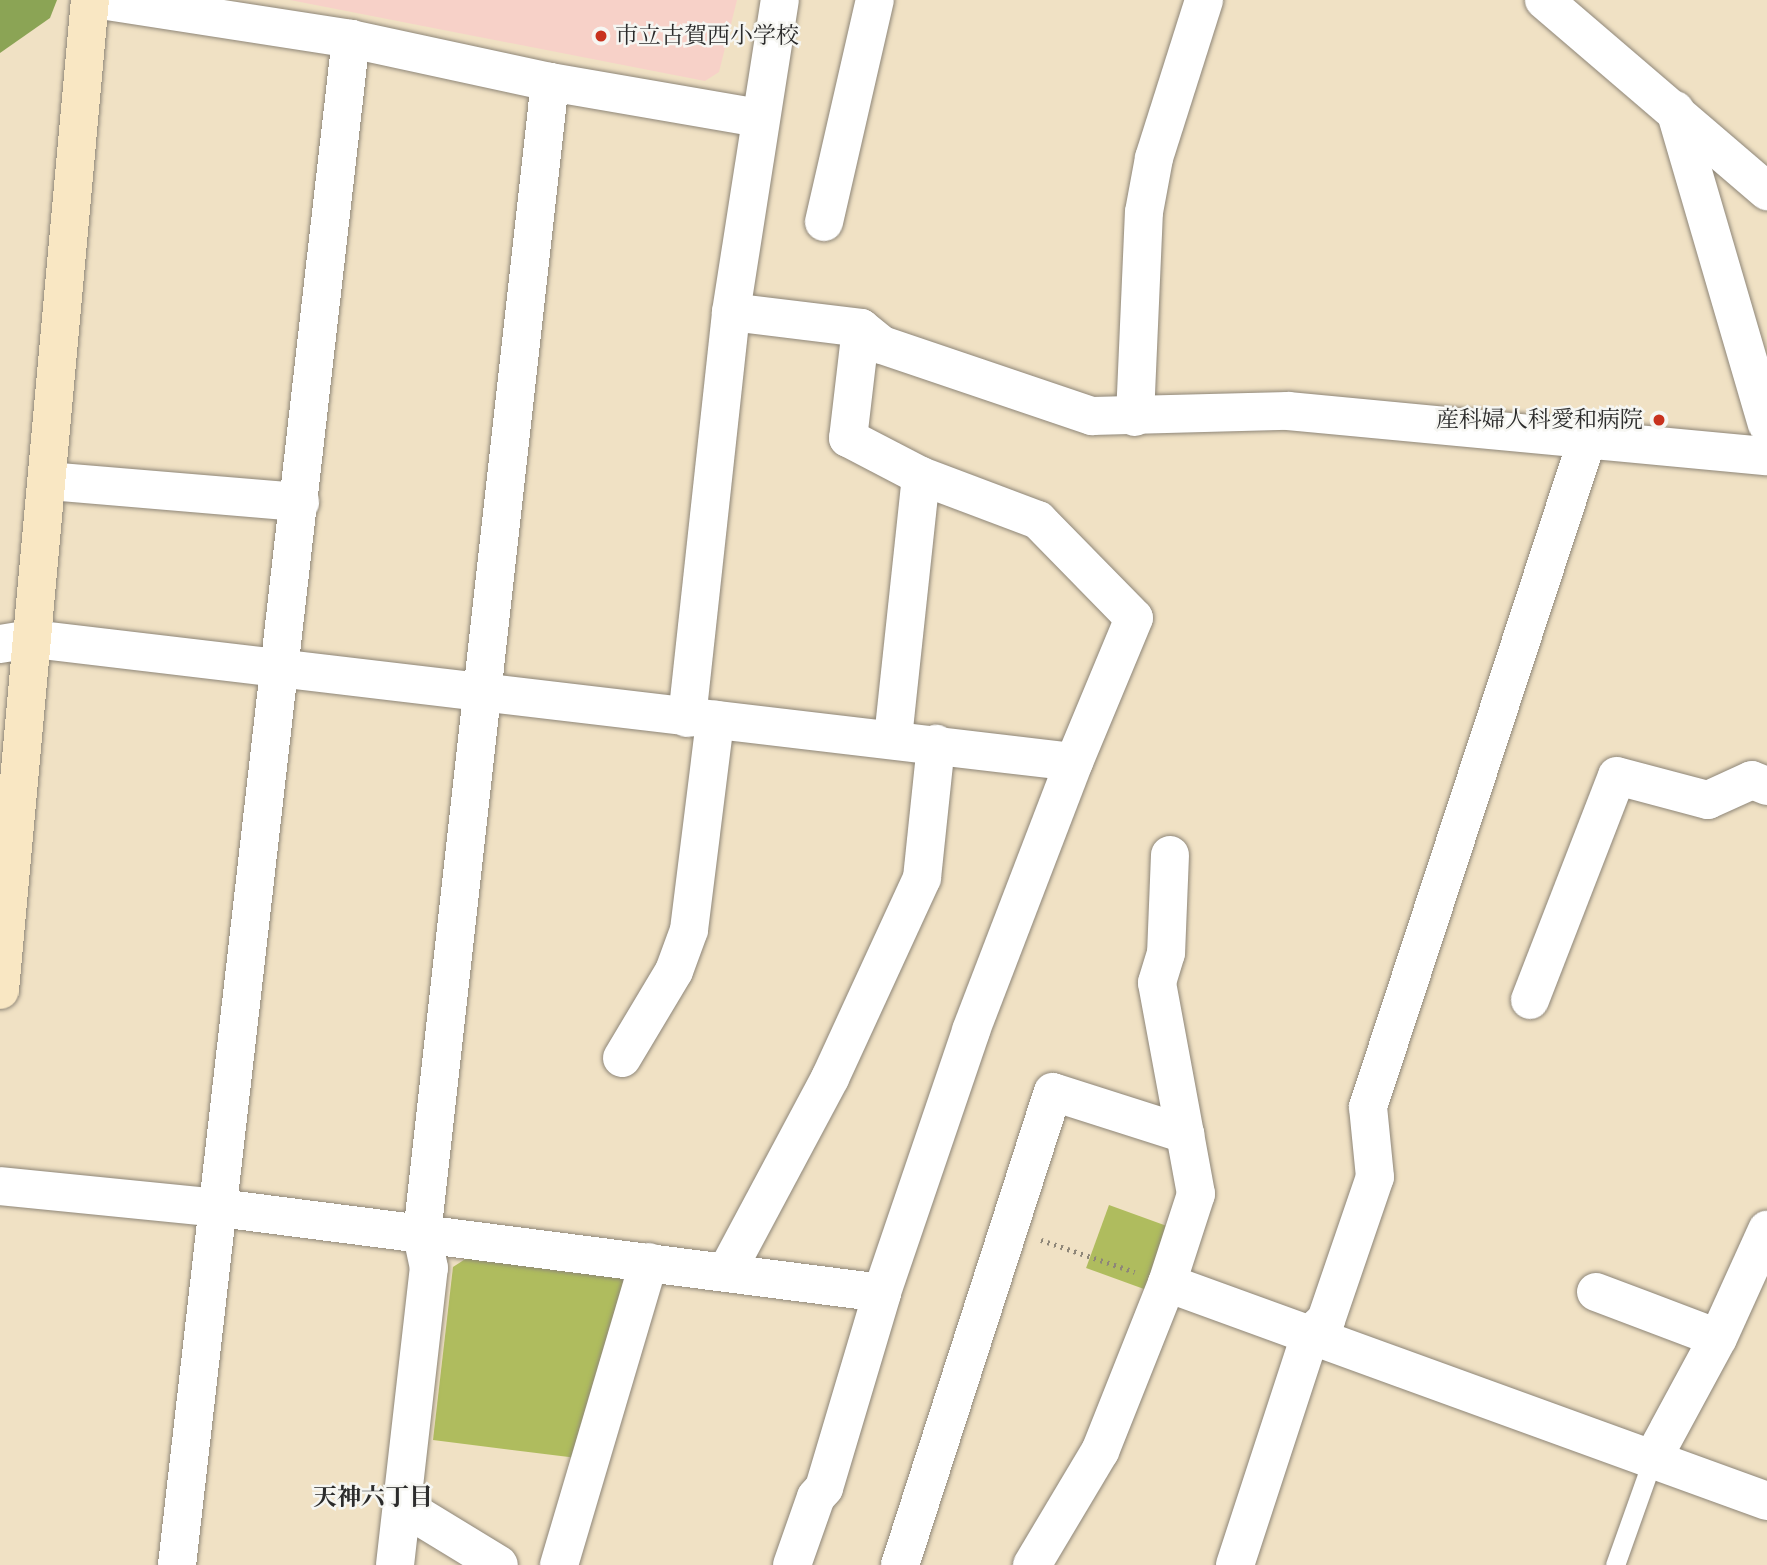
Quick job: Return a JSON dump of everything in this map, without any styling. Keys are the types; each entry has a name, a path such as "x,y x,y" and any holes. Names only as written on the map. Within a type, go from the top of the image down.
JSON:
{"street":[{"path":"0,990 16,641 48,481 90,0"},
{"path":"100,0 351,39 551,82 759,118"},
{"path":"622,1058 674,971 689,930 701,719 732,312 759,118 780,0"},
{"path":"824,222 875,0"},
{"path":"1135,417 1144,212 1154,158 1204,0"},
{"path":"1544,0 1767,191"},
{"path":"177,1565 282,670 351,39"},
{"path":"395,1565 404,1507 429,1268 422,1235 551,82"},
{"path":"1675,110 1767,424"},
{"path":"732,312 861,328 882,345 1091,416 1135,417 1288,411 1391,424 1588,437 1767,456"},
{"path":"792,1565 816,1497 824,1488 882,1293 971,1031 1074,762 1134,618 1038,520 921,476 848,438 861,328"},
{"path":"1235,1565 1310,1335 1326,1320 1376,1177 1368,1107 1588,437"},
{"path":"893,738 921,476"},
{"path":"48,481 300,502"},
{"path":"16,641 701,719 893,738 1074,762"},
{"path":"727,1271 830,1078 922,878 936,744"},
{"path":"1530,1000 1617,776 1709,800 1752,780 1767,786"},
{"path":"1032,1565 1100,1451 1167,1283 1196,1194 1157,983 1166,953 1170,855"},
{"path":"900,1565 1053,1092 1185,1134"},
{"path":"0,1186 219,1208 727,1271 882,1293"},
{"path":"1653,1458 1718,1338 1767,1230"},
{"path":"559,1565 649,1262"},
{"path":"1167,1283 1767,1501"},
{"path":"1596,1292 1718,1338"},
{"path":"404,1507 499,1565"}],"lane":[{"path":"1615,1565 1653,1458"}],"path":[{"path":"1010,1230 1167,1283"}],"shaded area":[{"name":"市立古賀西小学校","path":"290,0 737,0 719,72 705,81"}],"green space":[{"path":"0,0 57,0 50,18 0,53"},
{"path":"1109,1205 1168,1227 1145,1290 1086,1268"},
{"path":"470,1256 619,1274 628,1288 577,1458 433,1440 453,1267"}],"place":[{"name":"市立古賀西小学校","path":"601,36"},
{"name":"産科婦人科愛和病院","path":"1659,420"}],"district":[{"name":"天神六丁目","path":"373,1498"}]}
